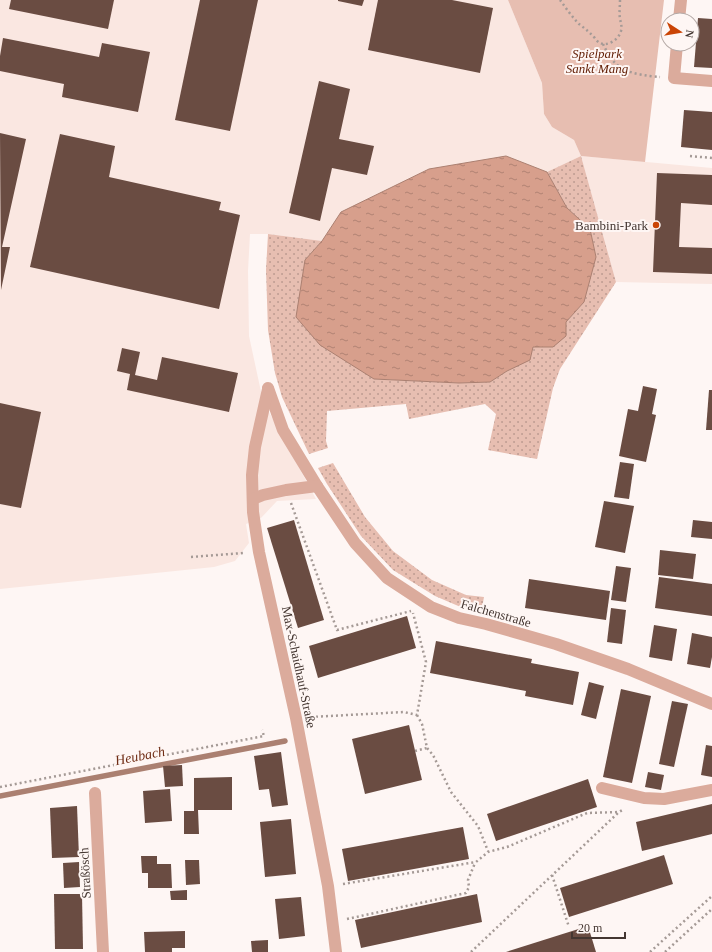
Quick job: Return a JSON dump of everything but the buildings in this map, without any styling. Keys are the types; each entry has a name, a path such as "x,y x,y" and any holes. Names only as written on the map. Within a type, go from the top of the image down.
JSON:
{"street":[{"path":"680,12 681,0"},
{"path":"676,52 674,78 712,81"},
{"name":"Falchenstraße","path":"268,388 283,430 317,486 355,543 387,578 431,607 458,618 486,624 556,644 628,669 712,704"},
{"name":"Max-Schaidhauf-Straße","path":"268,388 255,447 252,475 253,512 259,552 296,718 328,886 336,952"},
{"path":"253,499 263,495 286,490 317,486"},
{"path":"602,788 644,798 664,799 712,790"},
{"name":"Straßösch","path":"95,793 103,952"}],"path":[{"path":"560,0 572,17 602,44 620,68 636,74 674,78"},
{"path":"602,44 612,42 620,34 622,25 620,18 620,0"},
{"path":"690,156 712,158"},
{"path":"286,490 337,630 431,607"},
{"path":"191,557 259,552"},
{"path":"412,611 426,662 417,715 422,724 427,748 433,755 451,792 478,826 488,852"},
{"path":"296,718 404,712 417,715"},
{"path":"0,787 264,736 262,730"},
{"path":"415,751 427,748"},
{"path":"471,952 619,812 644,798"},
{"path":"332,922 466,893 469,887 468,880 476,862 488,852 507,847 587,813 619,812"},
{"path":"328,886 476,862"},
{"path":"552,875 570,927"},
{"path":"650,952 712,896"},
{"path":"665,952 712,909"}],"shaded area":[{"path":"0,0 508,0 542,83 544,114 552,127 574,140 581,156 547,172 506,156 341,212 322,241 268,234 250,234 248,271 249,336 263,401 316,499 277,501 261,518 246,524 249,543 235,561 214,567 0,589"},
{"name":"Bambini-Park","path":"581,156 712,168 712,284 616,282"}],"green space":[{"name":"Spielpark Sankt Mang","path":"508,0 664,0 663,12 660,12 660,34 645,162 581,156 574,140 552,127 544,114 542,83"},
{"path":"581,156 616,282 560,369 553,388 537,459 488,450 496,414 485,404 409,419 406,404 327,411 326,441 328,448 309,454 282,397 275,373 268,330 266,270 268,234 322,241 305,260 374,379 459,383 490,382 507,371 533,347 553,347 566,322 584,302 590,229 567,208 547,172"},
{"path":"333,463 365,517 393,551 432,580 466,595 484,597 481,613 463,608 435,596 393,570 361,536 318,468"}],"water":[{"path":"506,156 547,172 567,208 590,229 596,257 584,302 566,322 566,336 553,347 533,347 530,360 507,371 490,382 459,383 374,379 320,345 296,317 305,260 322,241 341,212 429,169"}],"waterway":[{"name":"Heubach","path":"0,796 285,741"}],"place":[{"name":"Bambini-Park","path":"656,225"}]}
